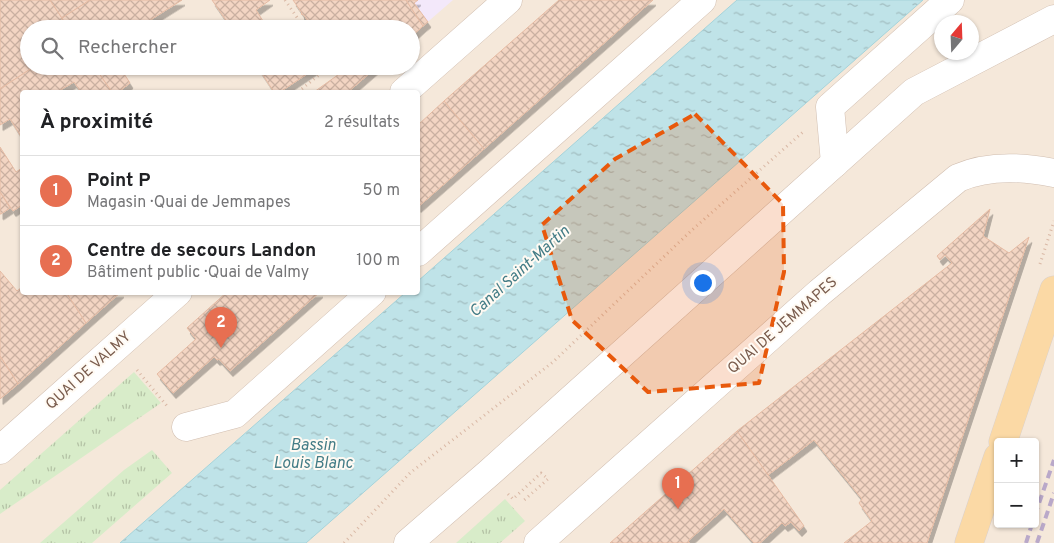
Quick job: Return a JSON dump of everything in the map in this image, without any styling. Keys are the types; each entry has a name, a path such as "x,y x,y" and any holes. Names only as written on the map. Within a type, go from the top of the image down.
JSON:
{"main road":[{"path":"1004,438 1054,290"},
{"path":"968,543 994,468"}],"street":[{"path":"406,90 508,0"},
{"path":"420,250 702,0"},
{"path":"835,163 830,107 950,0"},
{"path":"408,543 489,473 914,92 1054,19"},
{"name":"QUAI DE JEMMAPES","path":"538,543 819,293 958,178 967,174 1005,168 1054,174"},
{"name":"QUAI DE VALMY","path":"0,450 175,295"},
{"path":"186,427 235,414 369,295"}],"path":[{"path":"285,0 299,20"},
{"path":"300,90 319,75"},
{"path":"344,543 410,473 554,362 692,230 830,107"},
{"path":"137,370 164,402"},
{"path":"512,499 542,472 548,479 522,502"}],"highlighted area":[{"path":"695,114 783,204 784,272 759,383 648,392 572,320 542,225 615,159"}],"shaded area":[{"path":"0,0 1054,0 1054,543 0,543"},
{"path":"406,0 453,0 423,26"}],"green space":[{"path":"134,372 161,403 0,514 0,490"},
{"path":"152,450 172,473 92,543 40,543 124,470"},
{"path":"505,499 525,521 500,543 456,543"}],"water":[{"name":"Bassin Louis Blanc","path":"737,0 923,0 306,543 120,543 403,295 420,295 420,279"}],"building":[{"path":"0,0 50,0 63,20 20,20 21,75 0,89"},
{"path":"50,0 90,0 62,18"},
{"path":"90,0 182,0 150,20 63,20 62,18"},
{"path":"212,0 270,0 256,10 262,20 226,20"},
{"path":"293,0 406,0 419,20 307,20"},
{"path":"406,0 418,0 414,3 428,22 423,26"},
{"path":"559,0 653,0 484,149 444,101"},
{"path":"21,75 100,75 111,90 80,90 74,82 60,90 20,90 20,135 10,119 0,125 0,89"},
{"path":"100,75 125,75 130,83 121,90 111,90"},
{"path":"263,75 306,75 283,90 273,90"},
{"path":"338,75 368,75 350,90 317,90"},
{"path":"444,101 484,149 420,205 420,123"},
{"path":"0,147 16,172 20,169 20,206 13,211 0,192"},
{"path":"0,192 10,208 1,214 0,214"},
{"path":"990,209 983,236 1009,253 1029,237 927,543 844,543 872,521 859,503 862,499 814,440 768,475 737,431 952,263 945,255 940,260 937,256"},
{"path":"0,271 17,291 20,289 20,295 68,295 86,323 18,384 0,356"},
{"path":"68,295 118,295 86,323"},
{"path":"224,295 317,295 230,371 219,359 217,360 214,357 173,393 157,374 196,339 187,328"},
{"path":"0,356 18,384 0,399"},
{"path":"737,431 804,526 799,531 791,522 785,526 782,523 760,543 754,543 724,509 688,541 690,543 610,543"}],"railway":[{"path":"1039,503 1054,460"},
{"path":"1037,543 1054,493"},
{"path":"1026,543 1031,528"}],"place":[{"name":"Centre de secours Landon","path":"221,348"},
{"name":"Point P","path":"678,509"}],"water label":[{"name":"Canal Saint-Martin","path":"520,272"}]}
